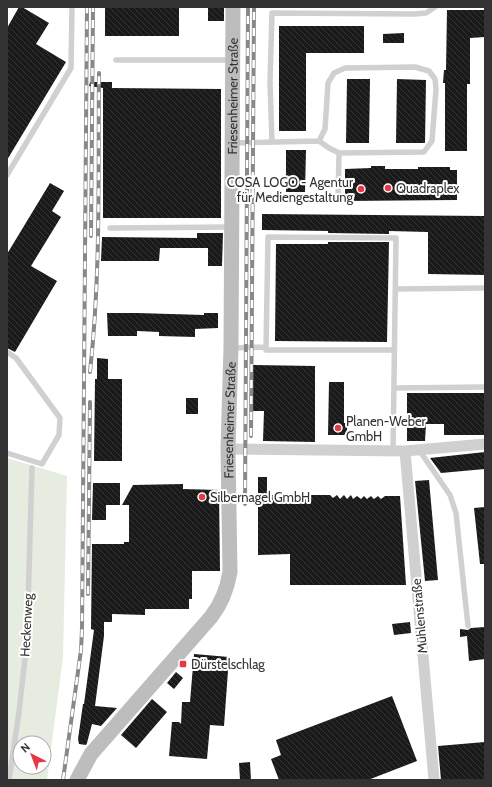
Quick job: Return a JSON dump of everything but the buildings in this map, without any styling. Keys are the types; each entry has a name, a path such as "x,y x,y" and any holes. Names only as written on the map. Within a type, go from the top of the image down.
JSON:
{"street":[{"name":"Friesenheimer Straße","path":"77,780 91,754 218,609 226,593 230,572 228,449 231,348 233,7"},
{"path":"228,449 405,451 485,444"},
{"name":"Mühlenstraße","path":"405,451 434,780"}],"lane":[{"path":"7,175 71,68 72,7"},
{"path":"272,142 270,82 272,12 414,14 426,13 435,7"},
{"path":"116,60 233,60"},
{"path":"232,143 318,141 339,153 424,152 432,141 436,89 435,79 429,71 415,67 345,68 334,73 328,83 325,129 318,141"},
{"path":"338,200 339,153"},
{"path":"110,228 232,227"},
{"path":"393,451 396,238 268,237 266,350 394,350"},
{"path":"396,289 485,288"},
{"path":"231,348 266,347"},
{"path":"7,352 16,358 60,418 59,435 42,464 7,454"},
{"path":"394,388 485,387"},
{"path":"419,450 450,495 456,513 468,626"},
{"name":"Heckenweg","path":"9,780 19,712 27,640 32,468"}],"shaded area":[{"path":"7,458 67,476 63,657 52,742 52,735 12,735 12,775 48,775 47,780 7,780"}],"railway":[{"path":"63,780 81,650 82,629 87,7"},
{"path":"91,236 93,7"},
{"path":"245,504 248,7"},
{"path":"251,436 254,7"},
{"path":"90,372 96,298 99,185 99,73"},
{"path":"88,594 90,402"}],"place":[{"name":"Quadraplex","path":"388,188"},
{"name":"COSA LOGO - Agentur für Mediengestaltung","path":"361,189"},
{"name":"Planen-Weber GmbH","path":"338,428"},
{"name":"Silbernagel GmbH","path":"202,497"},
{"name":"Dürstelschlag","path":"183,664"}]}
